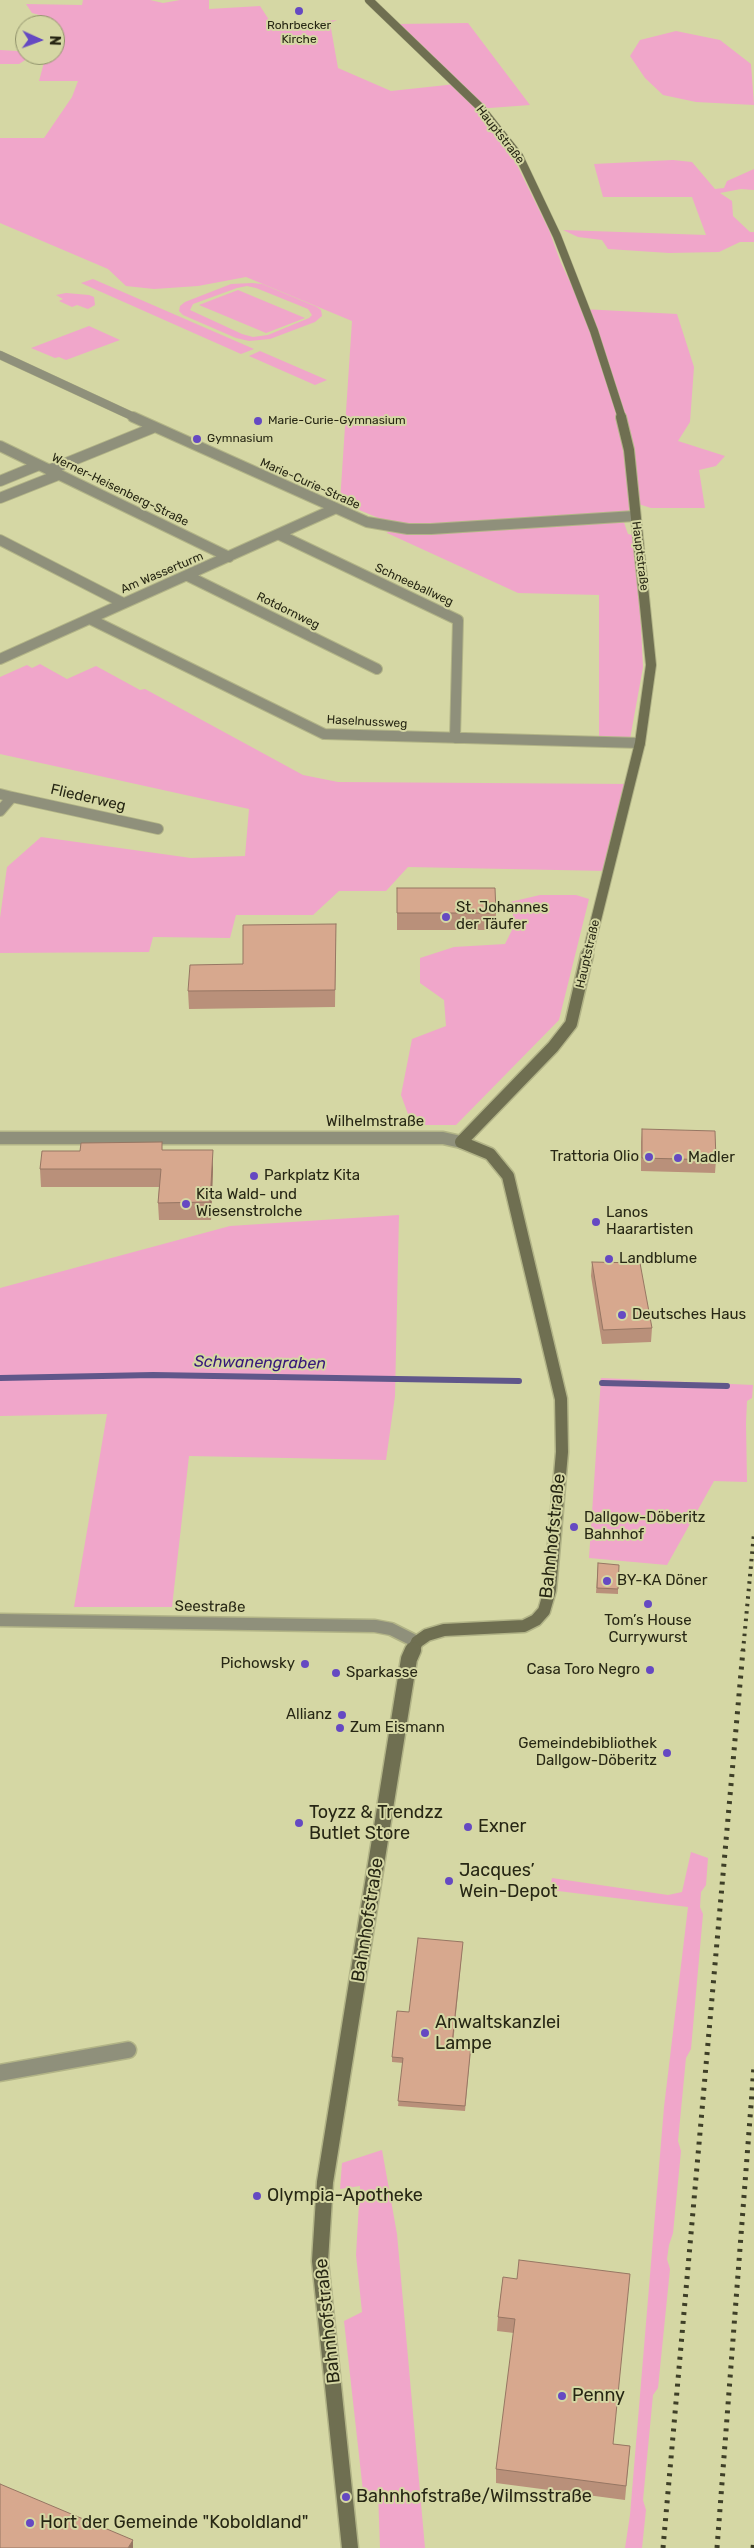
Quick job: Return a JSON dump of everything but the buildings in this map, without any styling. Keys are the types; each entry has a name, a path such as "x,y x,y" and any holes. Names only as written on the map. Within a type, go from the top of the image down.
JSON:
{"street":[{"name":"Hauptstraße","path":"369,0 480,108 525,166 581,296 620,411 630,450 651,665 640,743 612,848 571,1024 553,1047 461,1142"},
{"name":"Marie-Curie-Straße","path":"0,355 334,510 368,522 408,529 635,516"},
{"path":"49,470 156,427"},
{"name":"Werner-Heisenberg-Straße","path":"0,446 229,557"},
{"path":"0,481 39,465"},
{"path":"0,498 58,475"},
{"name":"Am Wasserturm","path":"0,659 334,510"},
{"name":"Schneeballweg","path":"280,535 458,620 455,738"},
{"path":"0,540 123,603"},
{"name":"Rotdornweg","path":"188,576 377,669"},
{"name":"Haselnussweg","path":"90,618 316,731 334,735 640,743"},
{"path":"0,648 10,655"},
{"name":"Fliederweg","path":"0,794 158,829"},
{"path":"0,811 12,797"},
{"name":"Wilhelmstraße","path":"0,1138 443,1138 461,1142 490,1154 508,1176 561,1399"},
{"name":"Bahnhofstraße","path":"350,2548 320,2262 325,2182 409,1659 416,1642 427,1635 444,1630 524,1626 536,1620 544,1611 550,1590 562,1452 561,1399"},
{"name":"Seestraße","path":"0,1620 374,1626 391,1630 416,1642"},
{"path":"0,2073 128,2050"}],"shaded area":[{"path":"83,0 150,0 163,3 180,0 209,0 209,9 260,6 273,26 337,20 330,23 338,68 391,91 456,84 398,24 468,23 530,105 476,109 512,155 549,230 561,263 583,309 677,314 694,367 690,422 678,441 725,456 716,466 699,470 705,508 651,508 629,501 629,510 621,514 628,534 632,535 639,589 643,667 630,739 599,737 599,595 518,593 387,533 393,524 340,502 352,321 246,277 198,286 154,289 126,286 108,269 0,223 0,138 44,138 72,97 78,81 39,81 43,65 65,65 65,15 40,15 32,13 26,4 82,5"},
{"path":"676,31 720,40 751,64 754,105 696,102 663,95 645,78 630,56 640,40"},
{"path":"0,50 15,51 15,64 0,64"},
{"path":"673,160 692,162 715,189 724,188 727,181 754,169 754,190 741,189 720,193 732,201 733,216 750,232 754,232 754,242 740,242 719,252 669,253 608,249 602,240 578,237 563,230 706,235 692,197 603,197 594,164"},
{"path":"93,279 254,349 241,354 81,283"},
{"path":"231,284 262,284 317,307 321,310 322,316 315,322 270,339 249,341 236,338 183,315 179,311 180,306 185,302","holes":["247,286 308,309 312,315 268,335 253,337 242,334 190,310 193,304 237,288"]},
{"path":"238,290 305,318 266,333 199,305"},
{"path":"66,293 94,297 95,305 88,309 77,305 72,307 59,301 63,299 56,295"},
{"path":"89,326 120,340 66,360 59,357 55,358 31,348"},
{"path":"260,351 327,380 315,385 249,356"},
{"path":"40,664 67,679 96,666 140,690 145,689 303,775 338,782 629,784 607,871 408,867 386,891 339,891 313,915 236,915 230,938 153,937 149,952 0,953 0,918 7,867 41,837 191,858 245,856 249,809 0,754 0,677 27,665 32,668"},
{"path":"540,895 576,895 589,899 559,1020 456,1125 412,1125 401,1095 412,1039 446,1026 444,1000 420,983 420,958 454,947 505,944 515,924 510,902"},
{"path":"399,1215 395,1396 386,1460 189,1456 172,1607 74,1607 107,1414 0,1416 0,1288 230,1226"},
{"path":"601,1378 753,1385 752,1398 747,1401 747,1482 714,1481 667,1565 589,1558"},
{"path":"691,1852 708,1858 706,1885 701,1892 700,1907 703,1914 691,2049 686,2058 678,2141 681,2151 673,2233 667,2259 670,2269 658,2388 653,2395 643,2500 646,2510 642,2548 625,2548 630,2515 664,2107 688,1907 550,1890 552,1878 668,1895 682,1892"},
{"path":"382,2150 397,2234 425,2548 380,2548 378,2492 363,2491 344,2321 362,2312 356,2255 360,2186 340,2189 342,2163"}],"waterway":[{"name":"Schwanengraben","path":"0,1378 153,1375 519,1381"},
{"name":"Schwanengraben","path":"602,1383 727,1386"}],"railway":[{"path":"743,1651 754,1533"},
{"path":"663,2548 743,1650"},
{"path":"717,2548 754,2066"},
{"path":"753,2548 754,2539"}],"place":[{"name":"Rohrbecker Kirche","path":"299,11"},
{"name":"Marie-Curie-Gymnasium","path":"258,421"},
{"name":"Gymnasium","path":"197,439"},
{"name":"St. Johannes der Täufer","path":"446,917"},
{"name":"Trattoria Olio","path":"649,1157"},
{"name":"Madler","path":"678,1158"},
{"name":"Parkplatz Kita","path":"254,1176"},
{"name":"Kita Wald- und Wiesenstrolche","path":"186,1204"},
{"name":"Lanos Haarartisten","path":"596,1222"},
{"name":"Landblume","path":"609,1259"},
{"name":"Deutsches Haus","path":"622,1315"},
{"name":"Dallgow-Döberitz Bahnhof","path":"574,1527"},
{"name":"BY-KA Döner","path":"607,1581"},
{"name":"Tom’s House Currywurst","path":"648,1604"},
{"name":"Pichowsky","path":"305,1664"},
{"name":"Casa Toro Negro","path":"650,1670"},
{"name":"Sparkasse","path":"336,1673"},
{"name":"Allianz","path":"342,1715"},
{"name":"Zum Eismann","path":"340,1728"},
{"name":"Gemeindebibliothek Dallgow-Döberitz","path":"667,1753"},
{"name":"Toyzz & Trendzz Butlet Store","path":"299,1823"},
{"name":"Exner","path":"468,1827"},
{"name":"Jacques’ Wein-Depot","path":"449,1881"},
{"name":"Anwaltskanzlei Lampe","path":"425,2033"},
{"name":"Olympia-Apotheke","path":"257,2196"},
{"name":"Penny","path":"562,2396"},
{"name":"Bahnhofstraße/Wilmsstraße","path":"346,2497"},
{"name":"Hort der Gemeinde \"Koboldland\"","path":"30,2523"}]}
